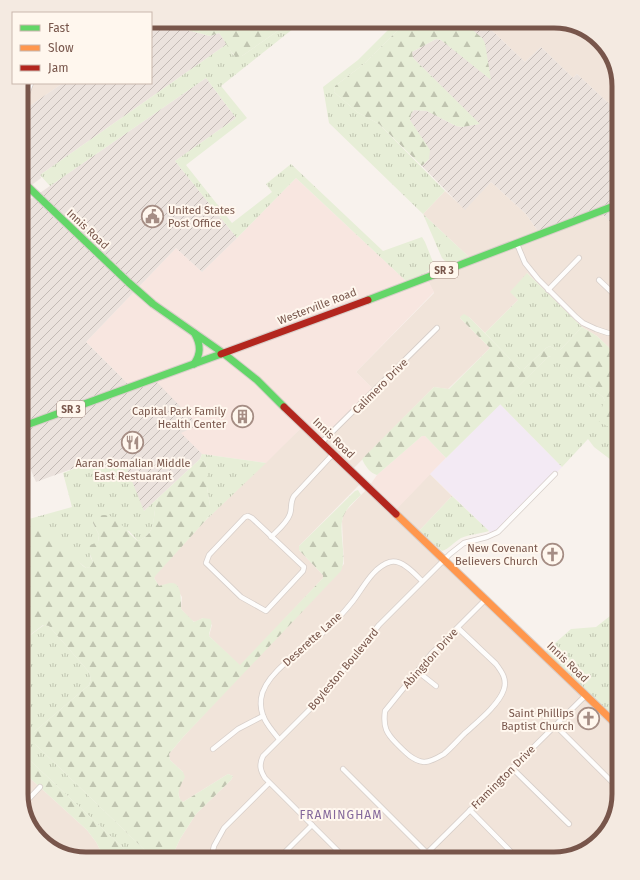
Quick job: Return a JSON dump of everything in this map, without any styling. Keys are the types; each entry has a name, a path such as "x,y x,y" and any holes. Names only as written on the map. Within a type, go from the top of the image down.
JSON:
{"main road":[{"name":"Innis Road","path":"28,187 153,304 224,353 257,380 444,561 612,720"},
{"name":"Westerville Road","path":"28,424 517,244 612,207"},
{"path":"194,364 200,354 199,341 195,334"}],"street":[{"path":"517,244 525,263 548,290 584,323 596,329 612,333"},
{"path":"548,290 579,258"},
{"path":"598,280 612,292"},
{"name":"Calimero Drive","path":"322,442 437,328"},
{"path":"271,537 288,518 291,500 334,453"},
{"name":"Boyleston Boulevard","path":"269,783 261,771 260,763 263,756 318,701 379,625 450,554 464,543 488,537 498,532 555,474"},
{"path":"248,516 252,518 271,537 304,567 303,571 266,611 241,597 207,565 206,560 245,517 248,516"},
{"name":"Deserette Lane","path":"279,739 269,727 263,716 261,699 266,684 273,675 326,630 349,606 374,572 382,566 395,562 406,566 422,581"},
{"name":"Abingdon Drive","path":"458,628 500,670 505,681 504,690 497,702 444,754 426,762 418,760 407,754 386,730 384,721 385,711 432,653 485,600"},
{"path":"417,671 436,686"},
{"name":"Framington Drive","path":"427,852 586,695"},
{"path":"212,750 238,729 263,716"},
{"path":"555,725 612,782"},
{"path":"512,768 569,824"},
{"path":"343,769 425,852"},
{"path":"213,852 214,846 224,828 269,783 339,852"},
{"path":"28,800 40,787"},
{"path":"470,810 511,852"},
{"path":"285,852 312,825"}],"shaded area":[{"path":"152,28 179,28 210,36 219,33 227,44 40,175 41,178 28,188 28,107 62,84 152,84"},
{"path":"463,28 489,28 525,62 541,47 573,78 577,74 612,106 612,223 599,211 540,234 526,214 491,182 465,210 422,166 429,159 410,120 411,114 414,110 427,111 456,126 462,127 479,124 413,58 412,52 436,39 441,40 491,79"},
{"path":"489,28 557,28 579,34 592,42 598,48 608,64 612,79 612,106 577,74 573,78 541,47 525,62"},
{"path":"206,78 236,118 175,161 237,238 202,272 176,248 86,342 132,388 154,379 198,425 181,433 202,454 200,459 144,511 103,469 99,459 36,482 28,463 28,201"},
{"path":"28,84 62,84 28,107"},
{"path":"296,178 406,281 424,273 434,292 356,372 372,388 319,442 303,426 266,463 202,454 180,433 197,425 132,388 86,342 176,248 202,272"},
{"path":"491,182 526,214 540,234 599,211 612,223 612,350 597,336 582,327 527,273 518,300 485,333 469,317 460,318 490,348 448,389 434,387 351,471 362,482 299,546 299,550 323,575 323,578 240,666 209,636 212,625 203,618 195,622 191,620 181,609 182,597 173,583 159,586 154,578 155,575 205,521 303,426 372,388 356,372 434,293 424,273 469,257 423,214 445,191 465,209"},
{"path":"500,404 562,467 501,529 493,535 430,474"},
{"path":"422,436 425,436 446,458 393,513 368,488 377,475"},
{"path":"430,474 452,496 419,531 612,715 612,801 608,816 604,823 589,840 576,848 561,852 174,852 180,839 196,814 231,780 233,776 228,774 183,802 180,800 178,791 183,772 170,760 169,754 344,564 342,521 344,513 368,488 393,512"},
{"path":"28,776 87,830 101,852 75,851 61,846 48,838 42,832 32,816 28,801"}],"green space":[{"path":"179,28 282,28 242,56 236,57 219,33 210,36"},
{"path":"282,28 294,28 221,86 247,118 186,165 232,223 272,192 266,184 291,164 383,251 422,237 433,262 432,266 426,272 406,281 296,178 237,238 175,161 236,118 206,78 50,186 40,175 227,44 233,55 242,56"},
{"path":"390,28 400,28 364,64 335,86 334,92 357,112 379,124 445,191 423,214 329,123 323,87 358,60"},
{"path":"400,28 470,28 482,38 485,43 491,80 441,40 436,39 412,52 413,58 480,124 462,127 456,126 427,111 414,110 411,114 410,120 430,150 429,159 422,166 379,124 357,112 334,92 335,86 364,64"},
{"path":"423,214 469,257 450,263 445,261 442,258"},
{"path":"527,273 582,327 560,350 556,350 550,346 524,369 520,369 485,333 518,300 510,292"},
{"path":"464,314 469,317 520,369 524,369 550,346 556,350 560,350 582,327 597,336 612,350 612,429 595,419 605,401 603,397 550,356 446,458 425,436 422,436 377,475 372,473 366,467 362,459 434,387 449,389 490,348 460,318"},
{"path":"551,356 603,397 612,421 612,461 594,447 588,439 562,467 500,404 548,357"},
{"path":"202,454 266,463 205,521 210,514 210,506 207,487 207,468 204,461 200,459"},
{"path":"99,459 103,469 124,461 144,511 158,498 152,528 145,538 138,541 129,531 93,523 99,535 98,542 90,556 93,562 91,567 86,568 29,519 72,507 63,473"},
{"path":"200,459 204,461 207,468 207,487 210,514 154,578 159,586 172,583 178,586 181,609 194,622 203,618 210,619 211,625 209,636 240,665 323,578 323,575 299,550 299,546 355,491 358,490 361,495 348,508 343,519 343,564 341,571 184,736 169,754 170,760 183,772 185,777 179,793 180,799 183,802 228,774 233,776 231,780 196,814 180,839 174,852 147,852 35,744 30,737 89,685 91,679 89,672 49,626 43,625 28,637 28,518 46,529 58,539 86,568 90,567 93,562 88,549 90,545 98,542 99,535 93,523 94,518 101,515 107,515 113,518 138,541 145,538 152,528 158,498"},
{"path":"452,496 489,531 461,538 442,551 419,531"},
{"path":"612,613 612,715 545,652 571,629 596,627"},
{"path":"44,625 49,626 89,672 91,679 89,685 34,732 35,744 147,852 128,852 28,759 28,637"},
{"path":"28,759 128,852 101,852 87,830 28,776"}],"traffic: fast":[{"path":"28,187 153,304 223,353 257,380 284,407"},
{"path":"368,300 612,207"},
{"path":"194,364 199,353 198,342 195,334"},
{"path":"28,424 221,354"}],"traffic: slow":[{"path":"396,514 612,720"}],"traffic: jam":[{"path":"221,354 368,300"},
{"path":"284,407 396,514"}],"place":[{"name":"United States Post Office","path":"153,216"},
{"name":"Capital Park Family Health Center","path":"242,417"},
{"name":"Aaran Somalian Middle East Restuarant","path":"133,443"},
{"name":"New Covenant Believers Church","path":"553,554"},
{"name":"Saint Phillips Baptist Church","path":"589,719"}],"district":[{"name":"FRAMINGHAM","path":"341,815"}]}
